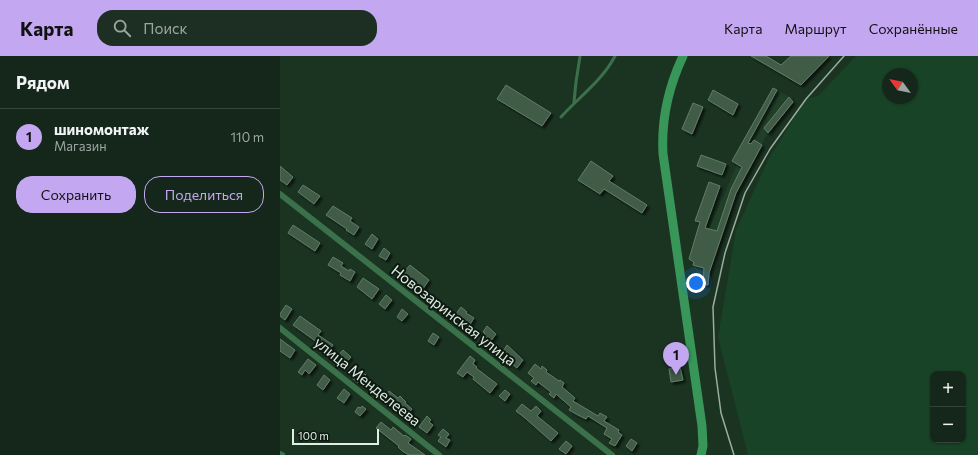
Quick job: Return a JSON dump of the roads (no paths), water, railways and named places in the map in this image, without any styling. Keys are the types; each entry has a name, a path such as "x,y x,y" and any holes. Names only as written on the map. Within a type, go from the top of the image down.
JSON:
{"main road":[{"path":"683,56 675,75 665,107 662,138 663,154 702,426 703,446 701,455"}],"street":[{"name":"Новозаринская улица","path":"280,194 612,455"},
{"name":"улица Менделеева","path":"280,328 439,455"}],"lane":[{"path":"574,102 580,56"},
{"path":"560,117 574,102 601,78 609,68 615,56"}],"railway":[{"path":"734,455 721,413 715,368 713,307 725,253 745,193 770,149 806,99 844,56"}],"place":[{"name":"шиномонтаж","path":"676,375"}]}
